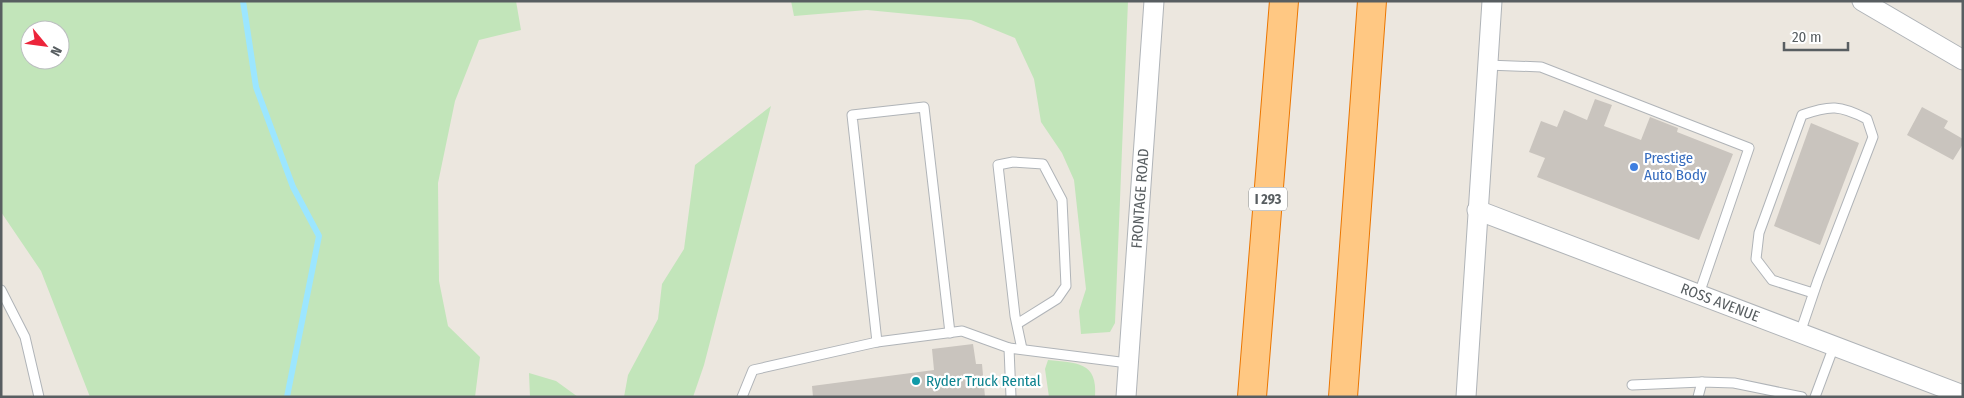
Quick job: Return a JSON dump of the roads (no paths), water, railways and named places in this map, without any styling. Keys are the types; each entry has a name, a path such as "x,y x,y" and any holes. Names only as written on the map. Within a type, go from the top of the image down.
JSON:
{"highway":[{"name":"I 293","path":"1252,397 1284,1"},
{"path":"1343,397 1372,1"}],"street":[{"name":"FRONTAGE ROAD","path":"1126,397 1154,1"},
{"path":"1466,397 1492,1"},
{"path":"1862,1 1963,60"},
{"name":"ROSS AVENUE","path":"1477,210 1963,395"}],"lane":[{"path":"1488,65 1541,67 1749,148 1699,294"},
{"path":"877,342 852,115 924,107 950,333"},
{"path":"1800,333 1813,293 1873,137 1867,119 1847,109 1823,107 1802,115 1759,233 1756,259 1772,280 1813,293"},
{"path":"1016,324 1057,299 1066,286 1062,200 1043,164 1013,162 998,164 1016,324 1022,349"},
{"path":"1,290 25,337 39,397"},
{"path":"742,397 753,370 877,342 962,331 1009,348 1128,363"},
{"path":"1815,397 1834,346"},
{"path":"1009,348 1011,397"},
{"path":"1698,397 1702,382"},
{"path":"1632,385 1702,382 1734,383 1802,397"}],"waterway":[{"path":"243,1 256,87 293,187 319,236 287,397"}],"place":[{"name":"Prestige Auto Body","path":"1634,167"},
{"name":"Ryder Truck Rental","path":"916,381"}]}
